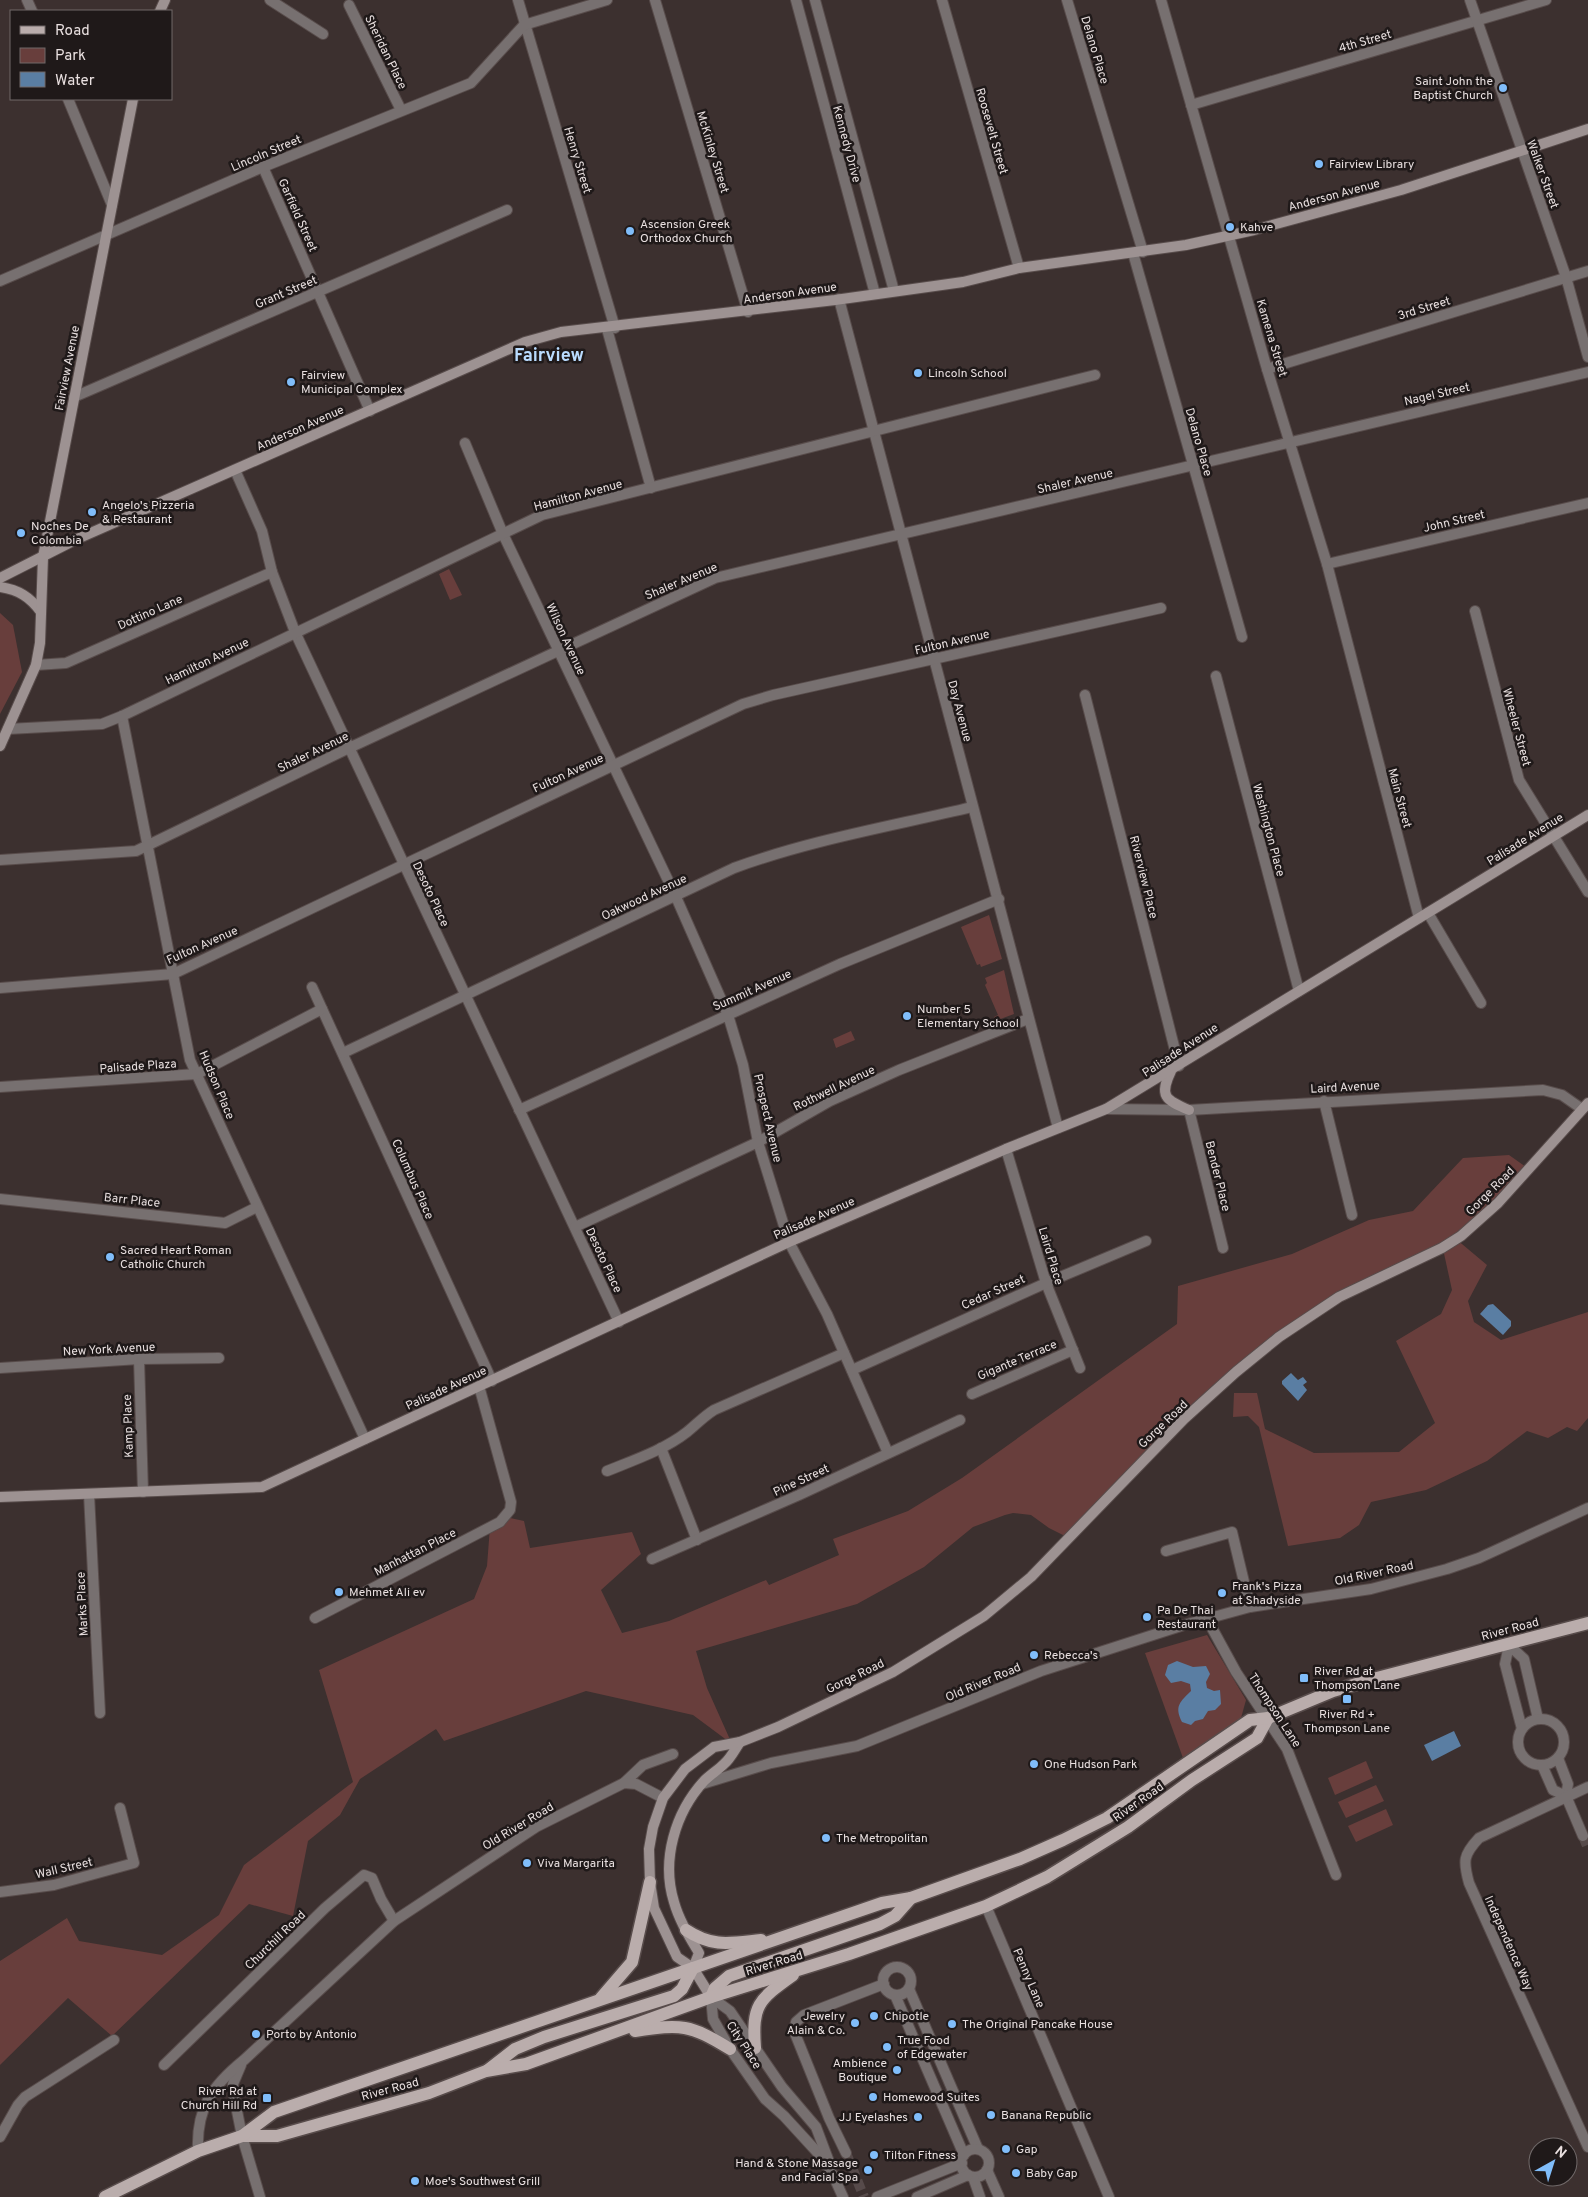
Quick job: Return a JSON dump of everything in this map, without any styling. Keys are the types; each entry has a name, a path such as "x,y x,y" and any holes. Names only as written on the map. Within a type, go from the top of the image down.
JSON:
{"main road":[{"name":"Fairview Avenue","path":"0,746 36,665 40,643 43,557 132,100"},
{"name":"Anderson Avenue","path":"0,578 77,539 525,342 561,332 748,312 963,282 1019,268 1138,252 1229,236 1401,190 1588,128"},
{"path":"0,587 22,593 32,600 41,612"},
{"name":"Palisade Avenue","path":"0,1497 262,1487 789,1242 1006,1148 1106,1109 1588,815"},
{"path":"1176,1068 1165,1093 1172,1103 1189,1110"},
{"name":"Gorge Road","path":"711,1997 693,1968 677,1957 654,1908 650,1882 650,1849 653,1827 663,1798 685,1769 714,1747 740,1742 778,1727 893,1672 986,1615 1031,1577 1178,1426 1236,1372 1279,1337 1339,1297 1442,1248 1461,1236 1498,1203 1585,1106"},
{"name":"River Road","path":"105,2197 198,2151 242,2136 274,2112 882,1903 911,1898 1020,1859 1107,1818 1250,1720 1268,1718 1333,1691 1406,1670 1509,1645 1588,1623"},
{"name":"River Road","path":"242,2136 277,2136 429,2093 486,2071 526,2064 711,1997 954,1919 986,1906 1048,1878 1128,1827 1192,1780 1257,1738 1268,1718"},
{"path":"486,2071 515,2049 536,2040 674,1996 682,1989 699,1953 673,1901 670,1855 682,1811 702,1784 726,1763 740,1742"},
{"path":"599,2000 632,1962 650,1882"},
{"path":"711,1997 716,1988 728,1976 880,1924 895,1916 911,1898"},
{"path":"686,1930 711,1943 720,1944 788,1936"},
{"path":"755,2048 754,2024 756,2009 765,1996 801,1969"},
{"path":"611,2034 668,2026 687,2027 708,2036 730,2049"}],"street":[{"path":"270,0 323,34"},
{"name":"Henry Street","path":"518,0 611,328 651,488"},
{"path":"524,25 607,0"},
{"name":"McKinley Street","path":"655,0 748,312"},
{"name":"Kennedy Drive","path":"796,0 874,294"},
{"name":"Kennedy Drive","path":"815,0 894,291"},
{"name":"Roosevelt Street","path":"942,0 1019,268"},
{"name":"Delano Place","path":"1067,0 1138,252 1192,466 1242,637"},
{"name":"Kamena Street","path":"1160,0 1267,369 1291,441 1327,564 1357,684"},
{"name":"Walker Street","path":"1470,0 1476,22 1566,277 1588,357"},
{"name":"4th Street","path":"1191,105 1546,0"},
{"name":"Sheridan Place","path":"349,5 401,110"},
{"name":"Lincoln Street","path":"1,280 401,110 471,83 524,25"},
{"path":"808,47 826,42"},
{"path":"68,100 112,205"},
{"path":"829,123 846,117"},
{"name":"Garfield Street","path":"263,168 370,410"},
{"path":"850,205 868,199"},
{"name":"Grant Street","path":"74,397 507,210"},
{"name":"3rd Street","path":"1267,369 1588,271"},
{"name":"Day Avenue","path":"839,299 1058,1128"},
{"name":"Nagel Street","path":"1291,441 1588,372"},
{"name":"Hamilton Avenue","path":"8,729 102,724 122,716 542,515 1095,375"},
{"name":"Shaler Avenue","path":"0,860 98,855 136,851 149,846 349,748 715,578 1291,441"},
{"name":"Wilson Avenue","path":"465,443 503,534 650,844"},
{"name":"Desoto Place","path":"236,470 262,531 272,572 295,632 619,1322"},
{"name":"John Street","path":"1327,564 1588,503"},
{"name":"Dottino Lane","path":"36,665 66,663 272,572"},
{"name":"Fulton Avenue","path":"0,988 173,974 743,704 773,695 1161,608"},
{"name":"Wheeler Street","path":"1475,611 1519,780 1588,892"},
{"name":"Washington Place","path":"1216,676 1299,991"},
{"name":"Main Street","path":"1357,684 1424,916 1481,1003"},
{"name":"Riverview Place","path":"1085,695 1176,1068"},
{"name":"Hudson Place","path":"122,716 190,1060 365,1439"},
{"name":"Oakwood Avenue","path":"343,1053 734,868 765,856 972,807"},
{"name":"Prospect Avenue","path":"650,844 676,897 728,1015 743,1065 758,1142 789,1242 827,1314 888,1453"},
{"name":"Summit Avenue","path":"519,1110 840,964 999,899"},
{"name":"Columbus Place","path":"312,987 492,1381"},
{"name":"Palisade Plaza","path":"0,1087 197,1074 322,1009"},
{"name":"Rothwell Avenue","path":"574,1227 758,1142 830,1101 900,1070 1028,1019"},
{"name":"Laird Avenue","path":"1106,1109 1189,1110 1543,1090 1562,1095 1585,1106"},
{"path":"1324,1101 1352,1215"},
{"name":"Bender Place","path":"1189,1110 1223,1248"},
{"name":"Laird Place","path":"1006,1148 1046,1283 1080,1368"},
{"name":"Barr Place","path":"0,1199 225,1223 257,1206"},
{"name":"Cedar Street","path":"852,1370 1046,1283 1146,1241"},
{"name":"Gigante Terrace","path":"972,1394 1073,1350"},
{"path":"607,1471 661,1448 687,1432 701,1418 714,1410 844,1353"},
{"name":"New York Avenue","path":"0,1368 139,1360 219,1358"},
{"name":"Kamp Place","path":"139,1360 143,1492"},
{"name":"Manhattan Place","path":"315,1618 500,1522 510,1510 509,1495 479,1386"},
{"name":"Pine Street","path":"652,1559 960,1420"},
{"path":"661,1448 697,1540"},
{"name":"Marks Place","path":"89,1494 100,1713"},
{"name":"Old River Road","path":"702,1784 771,1763 857,1746 957,1707 1041,1671 1207,1619 1250,1607 1318,1598 1409,1580 1479,1558 1588,1508"},
{"path":"1166,1551 1232,1532 1250,1607"},
{"name":"Thompson Lane","path":"1207,1619 1236,1672 1287,1749 1336,1875"},
{"path":"1509,1645 1524,1659 1538,1719"},
{"path":"1509,1645 1505,1664 1522,1729"},
{"path":"1538,1719 1553,1723 1559,1729 1564,1744 1558,1758 1542,1765 1529,1762 1520,1753 1518,1740 1522,1729 1527,1724 1538,1719"},
{"name":"Old River Road","path":"394,1921 536,1827 624,1783 642,1765 673,1754"},
{"path":"1558,1758 1568,1784 1566,1796 1583,1836"},
{"path":"1542,1765 1553,1790 1566,1796"},
{"path":"624,1783 636,1784 663,1798"},
{"name":"Independence Way","path":"1588,1787 1479,1838 1466,1851 1464,1867 1469,1883 1588,2147"},
{"name":"Wall Street","path":"0,1892 54,1886 134,1863 120,1808"},
{"name":"Churchill Road","path":"164,2065 325,1908 364,1875 372,1878 380,1899 394,1921"},
{"name":"Penny Lane","path":"986,1906 1109,2197"},
{"path":"198,2151 197,2131 203,2107 222,2078 244,2060 394,1921"},
{"path":"909,1989 900,1995 895,1995 886,1990 884,1984 885,1974 894,1968 900,1968 909,1973 911,1978 909,1989 978,2149 987,2155 989,2165 984,2174 971,2176 917,2197"},
{"path":"846,2153 829,2118 794,2031 796,2022 804,2015 884,1984"},
{"path":"895,1995 980,2197"},
{"name":"City Place","path":"711,1997 730,2011 782,2087 816,2127 830,2162 833,2176"},
{"name":"City Place","path":"711,1997 713,2019 730,2049 764,2099 784,2116 810,2145 833,2176 843,2197"},
{"path":"0,2137 18,2105 25,2098 114,2040"},
{"path":"244,2060 233,2084 242,2136 260,2197"},
{"path":"877,2197 963,2159 967,2151 978,2149"},
{"path":"987,2170 999,2197"}],"green space":[{"path":"449,569 462,595 450,600 439,574"},
{"path":"0,613 13,625 22,672 0,714"},
{"path":"989,915 1002,959 981,967 980,964 977,965 961,927"},
{"path":"1004,970 1014,1014 995,1021 994,1017 998,1015 985,985 987,983 985,978"},
{"path":"851,1031 855,1040 836,1048 833,1039"},
{"path":"1509,1155 1529,1169 1456,1239 1487,1265 1468,1301 1474,1322 1501,1340 1588,1312 1588,1418 1577,1431 1567,1427 1548,1438 1527,1431 1487,1461 1426,1490 1371,1502 1359,1525 1340,1538 1288,1546 1259,1427 1248,1416 1233,1417 1234,1393 1257,1393 1265,1429 1314,1453 1399,1452 1435,1423 1396,1341 1441,1314 1452,1290 1443,1249 1371,1281 1236,1372 1069,1538 1049,1528 1031,1515 1013,1513 1005,1515 973,1527 924,1567 857,1604 696,1651 707,1688 732,1744 693,1715 586,1691 444,1741 436,1729 360,1779 340,1815 308,1841 293,1916 249,1904 112,2036 68,1998 0,2065 0,1961 67,1918 79,1941 162,1955 219,1915 244,1865 353,1782 319,1670 474,1599 487,1566 490,1527 506,1517 524,1521 530,1548 632,1532 641,1554 601,1590 622,1633 669,1621 766,1580 769,1585 839,1555 833,1539 908,1511 962,1478 1177,1324 1178,1286 1292,1254 1369,1220 1413,1211 1463,1158"},
{"path":"1207,1635 1246,1700 1241,1718 1183,1758 1145,1653"},
{"path":"1366,1761 1373,1778 1335,1795 1328,1778"},
{"path":"1376,1785 1384,1801 1346,1818 1338,1802"},
{"path":"1386,1809 1393,1825 1356,1842 1348,1826"}],"water":[{"path":"1493,1304 1511,1321 1511,1326 1503,1335 1480,1314 1488,1305"},
{"path":"1291,1373 1298,1380 1303,1377 1307,1382 1303,1385 1307,1390 1298,1401 1282,1384 1282,1381"},
{"path":"1177,1661 1193,1667 1206,1666 1210,1674 1206,1682 1207,1688 1214,1691 1220,1690 1221,1704 1215,1710 1208,1711 1203,1719 1195,1721 1191,1725 1182,1722 1178,1712 1181,1701 1191,1691 1190,1684 1181,1681 1171,1683 1165,1675 1168,1665"},
{"path":"1454,1731 1461,1746 1432,1761 1424,1745"}],"tunnel":[{"path":"1583,1836 1588,1848"},
{"path":"846,2153 864,2197"}],"place":[{"name":"Saint John the Baptist Church","path":"1503,88"},
{"name":"Fairview Library","path":"1319,164"},
{"name":"Kahve","path":"1230,227"},
{"name":"Ascension Greek Orthodox Church","path":"630,231"},
{"name":"Lincoln School","path":"918,373"},
{"name":"Fairview Municipal Complex","path":"291,382"},
{"name":"Angelo's Pizzeria & Restaurant","path":"92,512"},
{"name":"Noches De Colombia","path":"21,533"},
{"name":"Number 5 Elementary School","path":"907,1016"},
{"name":"Sacred Heart Roman Catholic Church","path":"110,1257"},
{"name":"Mehmet Ali ev","path":"339,1592"},
{"name":"Frank's Pizza at Shadyside","path":"1222,1593"},
{"name":"Pa De Thai Restaurant","path":"1147,1617"},
{"name":"Rebecca's","path":"1034,1655"},
{"name":"River Rd at Thompson Lane","path":"1304,1678"},
{"name":"River Rd + Thompson Lane","path":"1347,1699"},
{"name":"One Hudson Park","path":"1034,1764"},
{"name":"The Metropolitan","path":"826,1838"},
{"name":"Viva Margarita","path":"527,1863"},
{"name":"Chipotle","path":"874,2016"},
{"name":"Jewelry Alain & Co.","path":"855,2023"},
{"name":"The Original Pancake House","path":"952,2024"},
{"name":"Porto by Antonio","path":"256,2034"},
{"name":"True Food of Edgewater","path":"887,2047"},
{"name":"Ambience Boutique","path":"897,2070"},
{"name":"Homewood Suites","path":"873,2097"},
{"name":"River Rd at Church Hill Rd","path":"267,2098"},
{"name":"Banana Republic","path":"991,2115"},
{"name":"JJ Eyelashes","path":"918,2117"},
{"name":"Gap","path":"1006,2149"},
{"name":"Tilton Fitness","path":"874,2155"},
{"name":"Hand & Stone Massage and Facial Spa","path":"868,2170"},
{"name":"Baby Gap","path":"1016,2173"},
{"name":"Moe's Southwest Grill","path":"415,2181"}],"district":[{"name":"Fairview","path":"549,355"}]}
